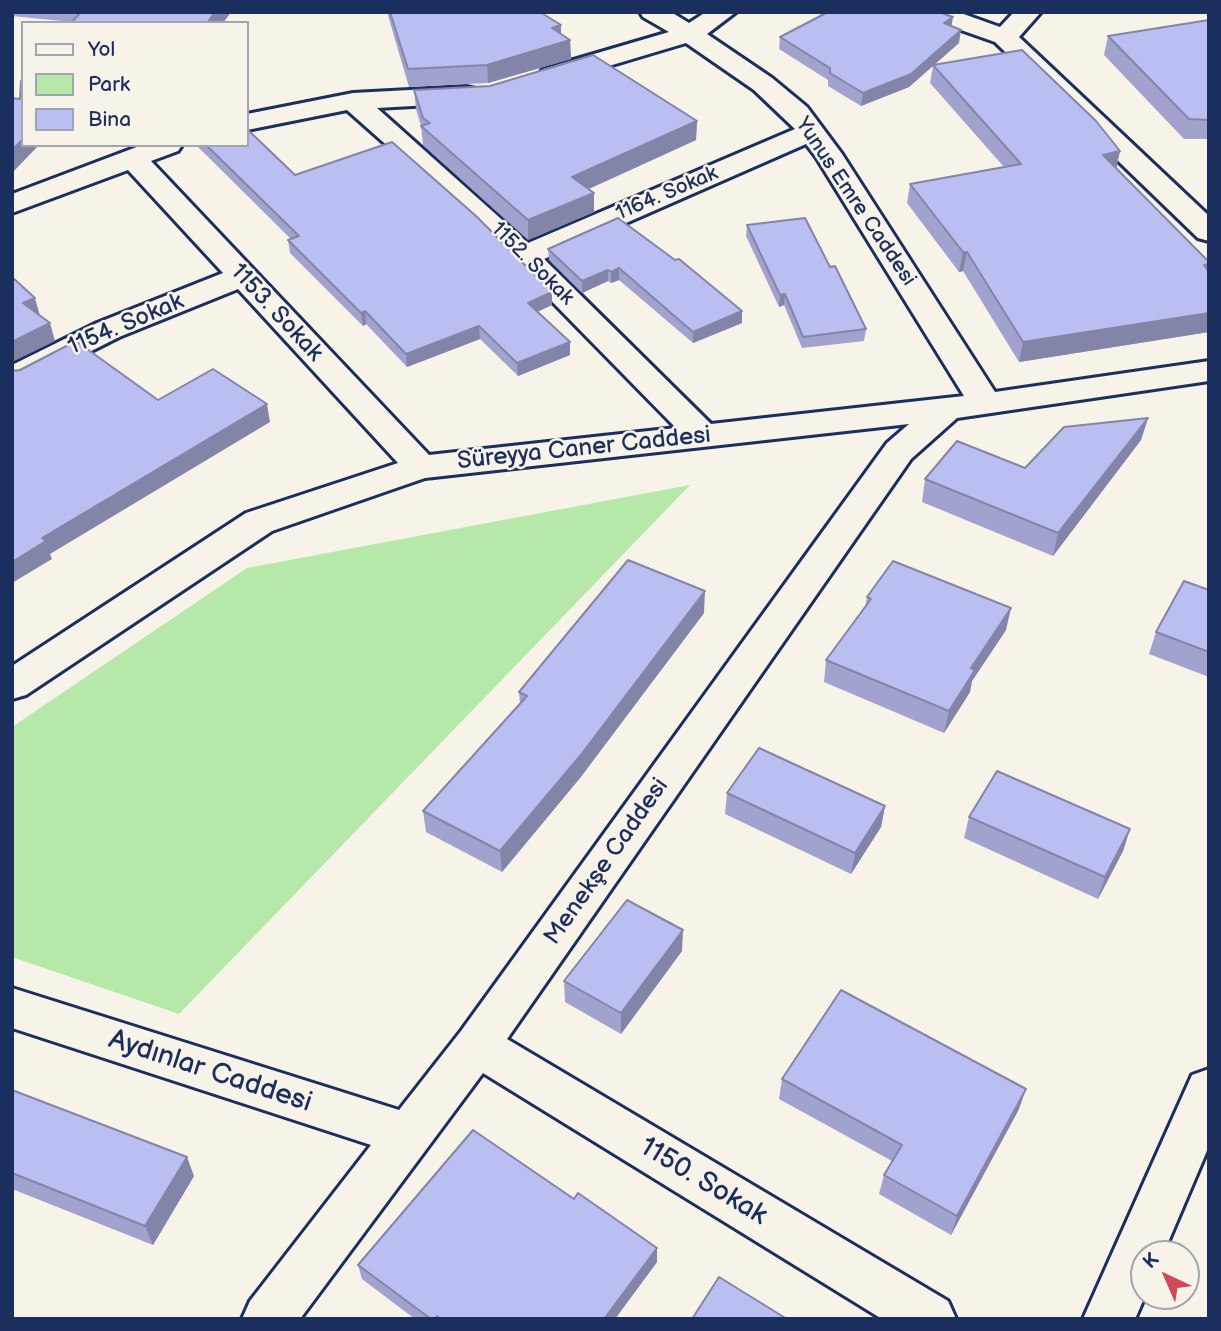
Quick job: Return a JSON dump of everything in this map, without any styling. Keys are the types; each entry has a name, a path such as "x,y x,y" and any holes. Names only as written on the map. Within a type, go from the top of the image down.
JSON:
{"street":[{"name":"Yunus Emre Caddesi","path":"652,12 763,83 797,113 828,154 966,407"},
{"path":"530,82 690,34 724,12"},
{"path":"933,12 1004,37 1209,232"},
{"path":"1004,37 1029,12"},
{"path":"248,122 353,101 490,94"},
{"name":"1152. Sokak","path":"353,101 489,221 703,436"},
{"name":"1164. Sokak","path":"524,256 810,132"},
{"path":"12,204 162,147"},
{"name":"1153. Sokak","path":"132,158 421,467"},
{"path":"1175,199 1209,192"},
{"name":"1154. Sokak","path":"12,378 108,330 241,277"},
{"name":"Süreyya Caner Caddesi","path":"12,685 259,522 421,467 966,407 1209,371"},
{"name":"Menekşe Caddesi","path":"268,1319 477,1045 900,451 966,407"},
{"name":"Aydınlar Caddesi","path":"12,1008 408,1135"},
{"name":"1150. Sokak","path":"477,1045 930,1319"},
{"path":"1110,1319 1209,1090"}],"green space":[{"path":"690,485 179,1014 12,957 12,727 247,568"}],"building":[{"path":"81,12 215,12 208,21 73,21"},
{"path":"390,12 540,12 561,25 552,28 570,40 487,65 408,69"},
{"path":"828,12 939,12 953,17 944,23 961,30 911,74 863,93 830,73 830,68 780,37"},
{"path":"1209,20 1209,120 1189,119 1108,36"},
{"path":"1022,50 1096,121 1120,151 1103,155 1209,262 1204,265 1209,272 1209,313 1023,342 967,252 963,252 910,184 1021,164 933,65"},
{"path":"593,55 697,121 572,177 594,193 528,220 421,126 430,123 423,118 414,90 490,86"},
{"path":"21,81 21,141 12,150 12,98 20,99"},
{"path":"248,130 295,175 392,142 476,216 552,292 528,303 570,342 517,363 479,326 406,354 365,311 361,313 288,240 299,236 208,147 248,147"},
{"path":"618,218 675,260 679,259 742,311 693,332 619,268 582,281 548,249"},
{"path":"805,218 830,267 835,266 866,329 803,337 785,294 780,295 747,225"},
{"path":"12,277 35,298 23,303 50,323 12,342"},
{"path":"76,341 158,400 213,369 267,404 42,538 46,541 12,562 12,371 20,370"},
{"path":"1148,418 1058,533 925,479 957,441 1025,468 1064,427"},
{"path":"628,560 705,591 580,756 500,851 423,811 527,696 519,692"},
{"path":"893,561 1011,608 971,668 975,670 949,711 826,660 871,599 867,597"},
{"path":"1184,581 1209,590 1209,652 1156,632"},
{"path":"759,748 885,806 855,853 727,793"},
{"path":"997,771 1130,829 1105,877 969,817"},
{"path":"627,900 683,930 621,1013 564,981"},
{"path":"841,990 1026,1089 957,1216 884,1175 902,1145 782,1079"},
{"path":"12,1090 187,1157 145,1226 12,1173"},
{"path":"473,1130 574,1199 578,1193 657,1248 604,1319 441,1319 437,1316 431,1319 358,1265"},
{"path":"719,1277 787,1319 692,1319"}]}
